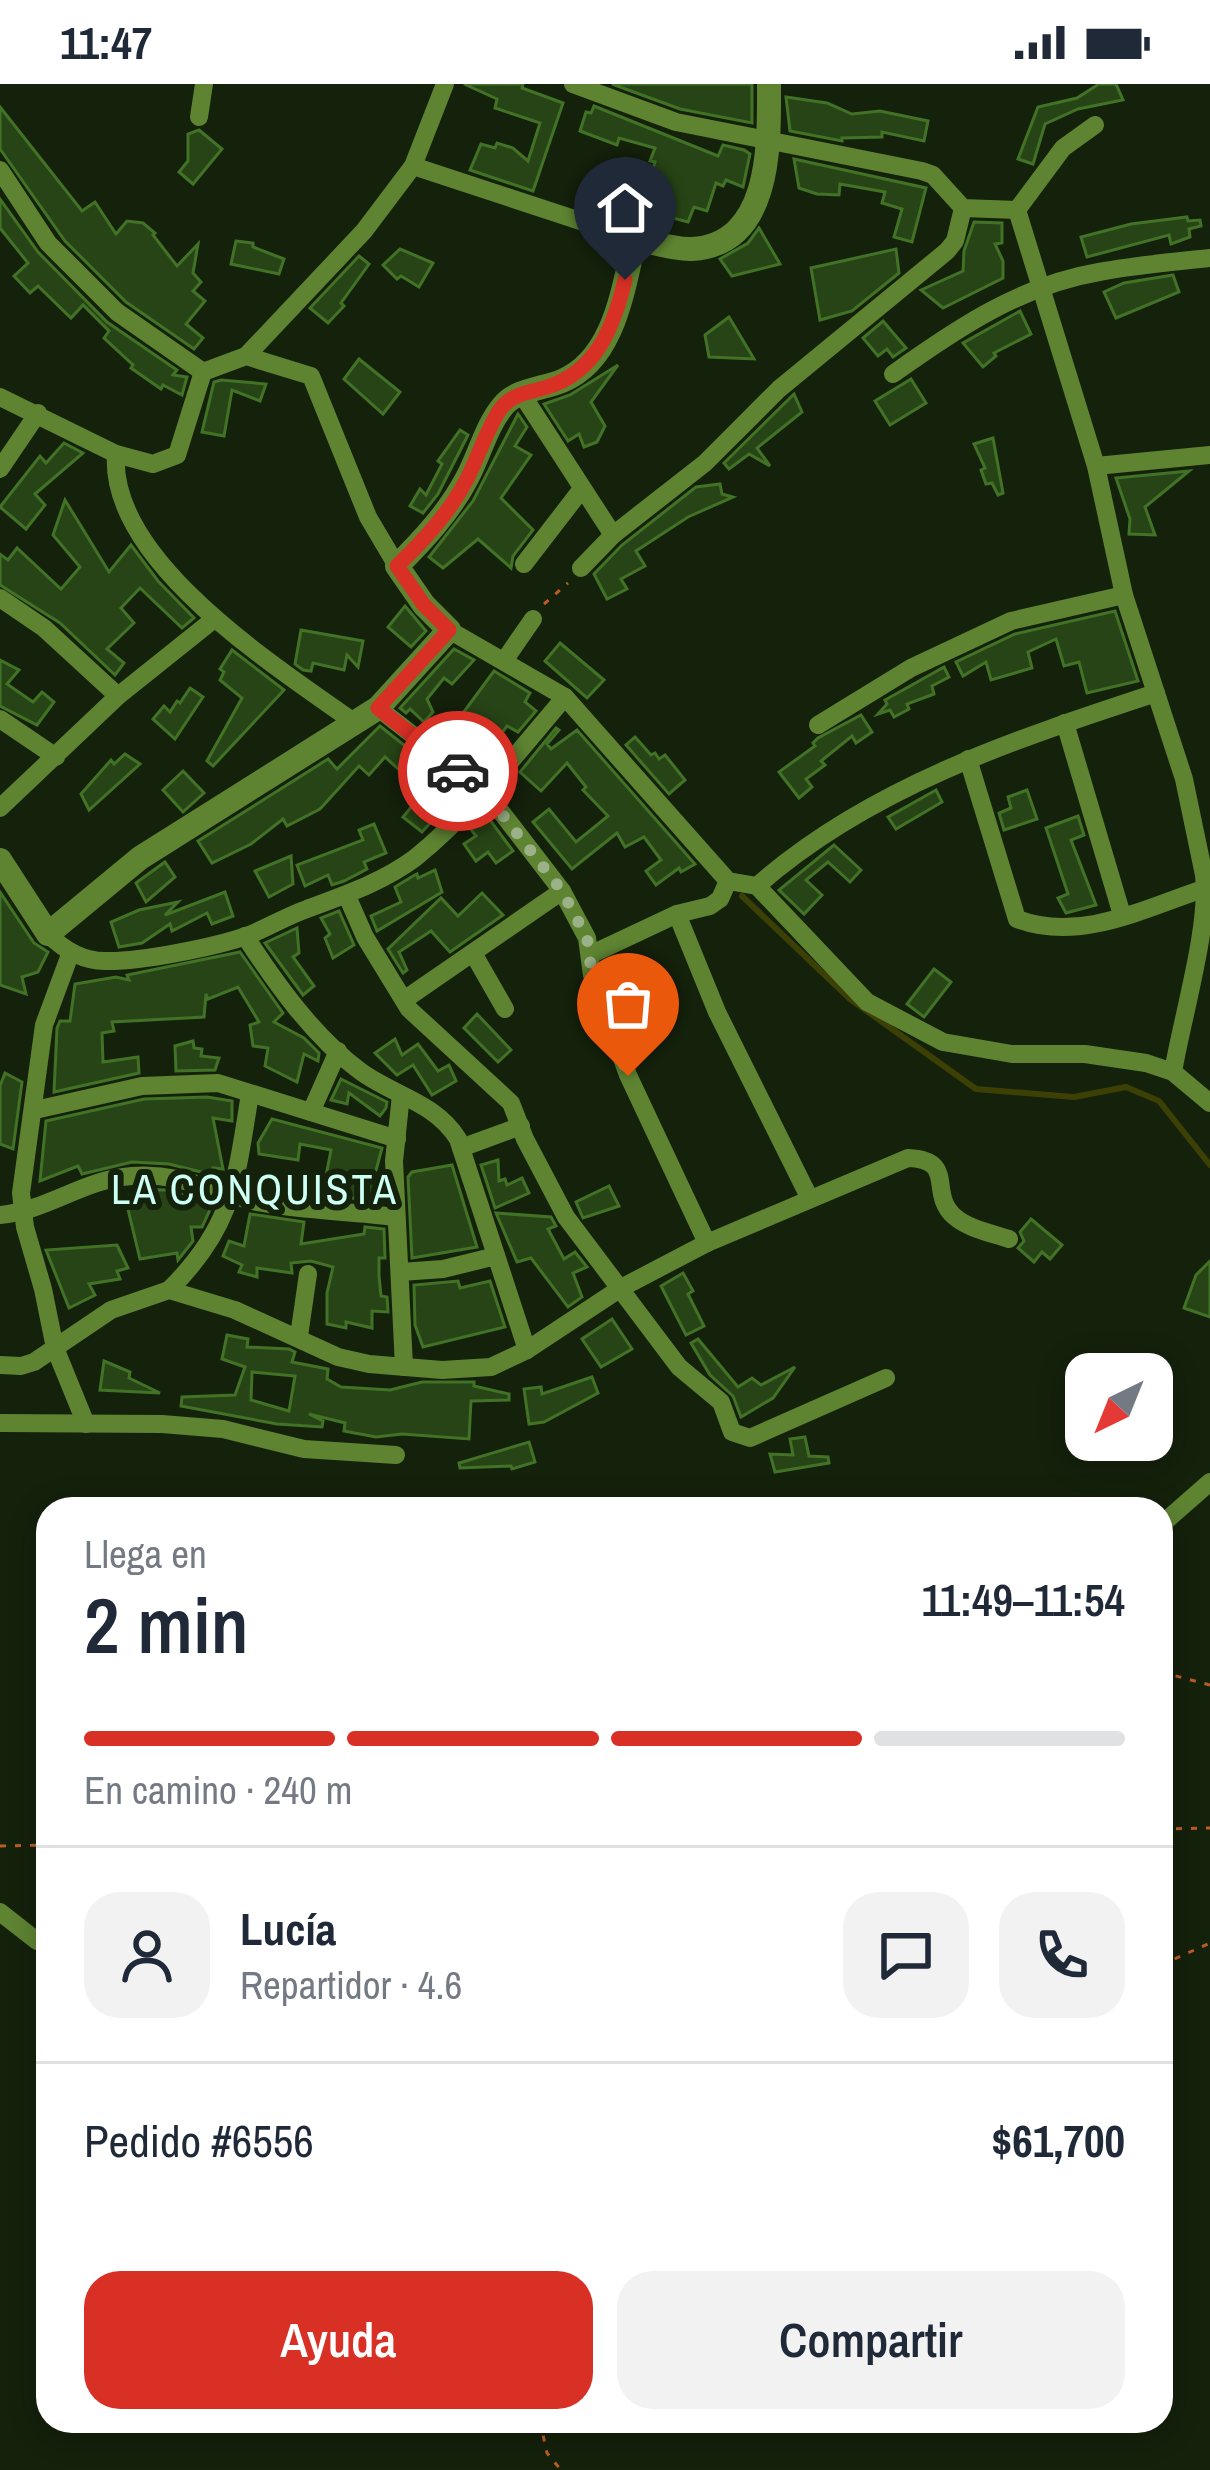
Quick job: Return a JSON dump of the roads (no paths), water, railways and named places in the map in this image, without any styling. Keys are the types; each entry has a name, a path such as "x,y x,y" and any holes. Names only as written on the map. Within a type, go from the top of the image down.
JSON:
{"street":[{"path":"199,117 204,84"},
{"path":"202,373 246,356 364,231 413,166 445,84"},
{"path":"573,84 676,122 934,175 963,208 1017,210"},
{"path":"413,166 635,239 692,249 734,232 750,215 761,190 769,140 769,84"},
{"path":"1017,210 1063,148 1095,125"},
{"path":"0,170 48,243 117,313 202,373"},
{"path":"581,568 613,536 705,463 779,389 947,251 955,241 963,208"},
{"path":"1017,210 1096,466 1124,595 1184,778 1206,887 1173,1072"},
{"path":"397,566 439,521 465,482 500,410 521,393 571,378 592,358 615,320 635,239"},
{"path":"893,374 984,313 1041,287 1096,272 1210,258"},
{"path":"246,356 311,376 368,517 424,605 449,630 565,697 728,881 757,886 867,1002 943,1042 1012,1054 1146,1063 1173,1072 1210,1103"},
{"path":"0,397 116,454 153,464 177,455 202,373"},
{"path":"521,393 613,536"},
{"path":"0,468 38,413"},
{"path":"116,454 114,476 131,521 213,620 355,723"},
{"path":"1096,466 1210,454"},
{"path":"524,564 581,490"},
{"path":"818,725 911,668 1011,621 1124,595"},
{"path":"0,598 44,628 118,696"},
{"path":"504,661 533,619"},
{"path":"0,808 118,696 213,620"},
{"path":"48,934 155,848 378,708 449,630"},
{"path":"757,886 802,846 968,759 1156,693"},
{"path":"0,860 48,934 70,952 103,962 245,937 346,896 412,860 484,791 565,697"},
{"path":"378,708 484,791 562,891 592,954 592,975 628,1076 707,1244"},
{"path":"0,719 56,757"},
{"path":"1065,723 1122,915"},
{"path":"968,759 1017,919 1043,929 1080,929 1206,887"},
{"path":"592,954 676,914 710,906 720,899 728,881"},
{"path":"404,1000 562,891"},
{"path":"346,896 365,938 404,1000 457,1057 511,1103 566,1217 685,1374 721,1402 732,1432 750,1438 886,1378"},
{"path":"676,914 717,1012 810,1199"},
{"path":"245,937 296,1010 338,1052 361,1072 434,1111 449,1125 461,1148 526,1350"},
{"path":"70,952 44,1025 21,1193 55,1348 86,1424"},
{"path":"473,953 505,1009"},
{"path":"311,1112 338,1052"},
{"path":"35,1110 142,1086 218,1083 397,1138"},
{"path":"0,1365 21,1366 111,1310 169,1290 196,1263 234,1194 250,1094"},
{"path":"401,1095 395,1216 404,1367"},
{"path":"461,1148 521,1126"},
{"path":"169,1290 235,1310 338,1357 404,1367 491,1367 526,1350 621,1288 707,1244 898,1160 928,1159 938,1171 944,1202 953,1216 1009,1239"},
{"path":"0,1215 23,1213 102,1180 136,1175 171,1177 251,1201 395,1216"},
{"path":"401,1272 443,1269 496,1256"},
{"path":"298,1336 308,1274"},
{"path":"0,1423 223,1429 304,1449 396,1455"},
{"path":"1173,1514 1210,1482"},
{"path":"0,1912 36,1940"}],"waterway":[{"path":"742,896 850,999 976,1089 1074,1097 1126,1087 1159,1101 1210,1165"}],"district":[{"name":"LA CONQUISTA","path":"255,1189"}]}
